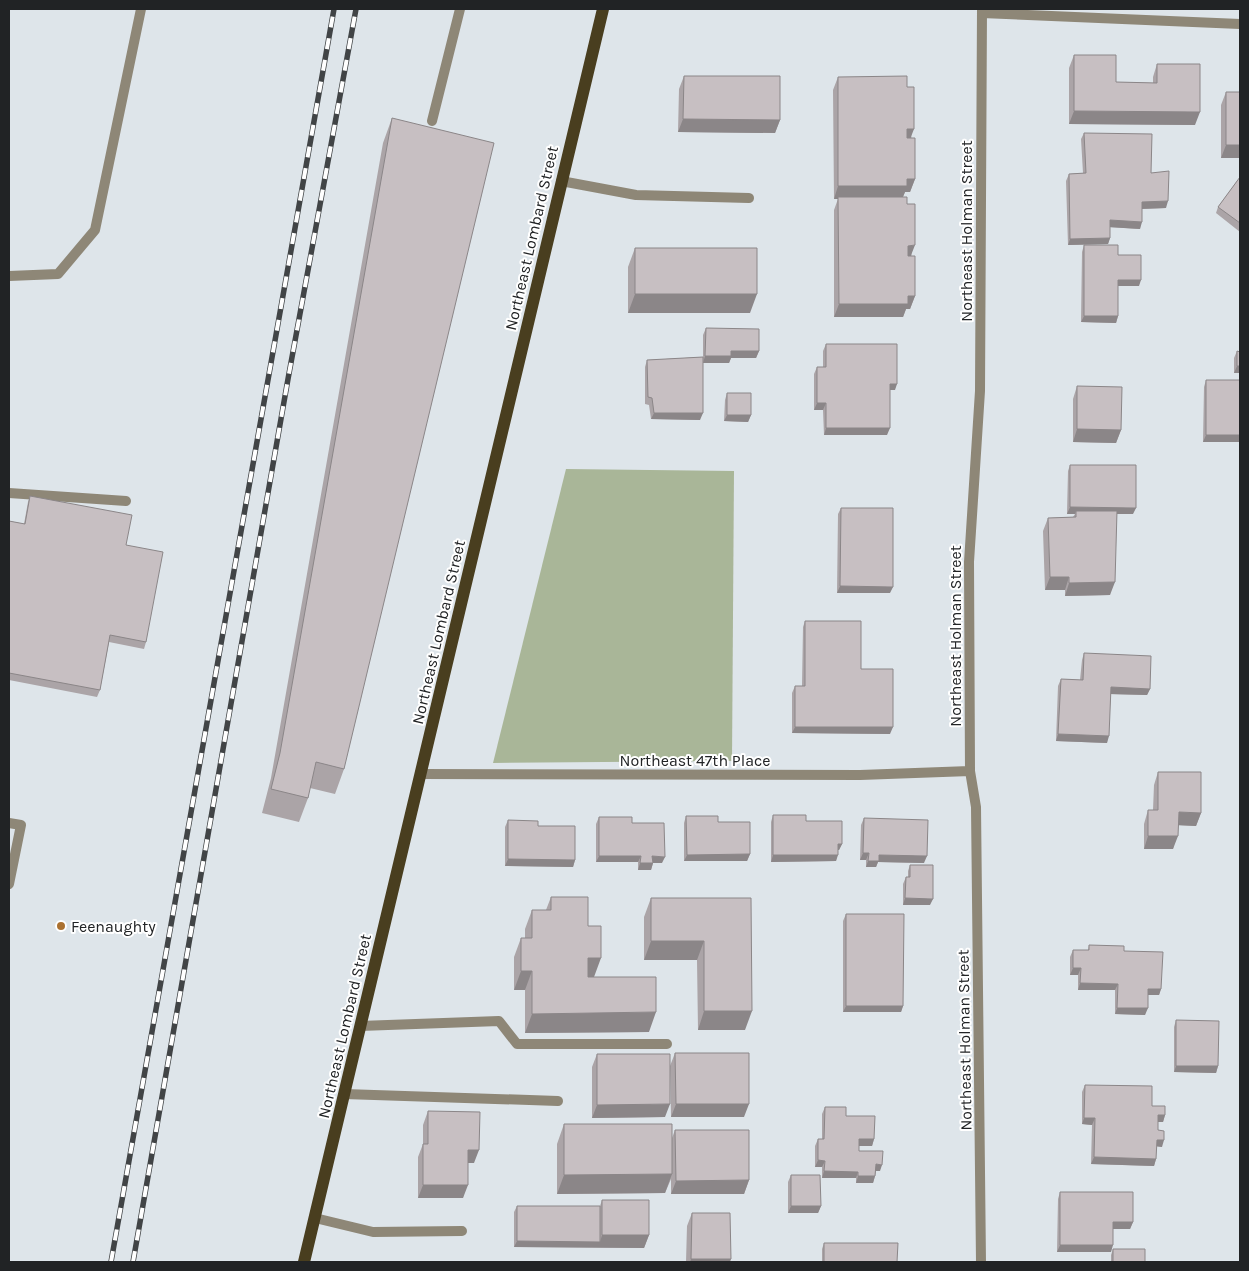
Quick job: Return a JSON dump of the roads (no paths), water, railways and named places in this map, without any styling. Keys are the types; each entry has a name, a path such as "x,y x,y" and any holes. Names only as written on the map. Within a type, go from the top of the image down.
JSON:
{"main road":[{"name":"Northeast Lombard Street","path":"304,1262 602,9"}],"street":[{"path":"9,276 58,274 94,230 141,9"},
{"path":"432,121 460,9"},
{"path":"982,11 1240,24"},
{"name":"Northeast Holman Street","path":"981,1262 976,808 970,771 969,562 980,391 982,11"},
{"path":"561,181 636,196 749,198"},
{"path":"9,493 126,500"},
{"name":"Northeast 47th Place","path":"421,774 860,775 970,771"},
{"path":"9,823 22,825 9,884"},
{"path":"360,1026 499,1021 517,1044 666,1044"},
{"path":"344,1094 558,1100"},
{"path":"315,1218 372,1232 462,1231"}],"railway":[{"path":"111,1262 334,9"},
{"path":"133,1262 288,379 356,9"}],"place":[{"name":"Feenaughty","path":"61,926"}]}
